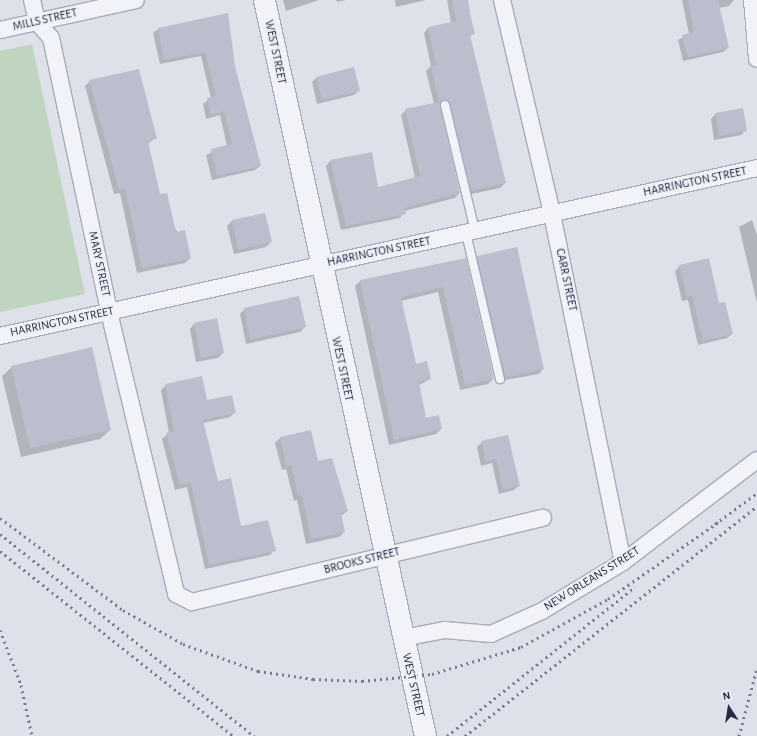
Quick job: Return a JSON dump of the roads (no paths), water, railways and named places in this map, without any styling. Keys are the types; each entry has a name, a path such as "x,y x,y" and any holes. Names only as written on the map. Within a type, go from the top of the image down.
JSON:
{"street":[{"path":"32,0 37,22"},
{"name":"MILLS STREET","path":"0,30 136,0"},
{"name":"WEST STREET","path":"264,0 383,555 425,736"},
{"name":"CARR STREET","path":"502,0 552,214 623,562"},
{"path":"752,0 757,59"},
{"name":"MARY STREET","path":"37,22 52,38 109,312 172,588 181,599"},
{"name":"HARRINGTON STREET","path":"0,336 757,168"},
{"name":"NEW ORLEANS STREET","path":"403,638 445,630 491,634 542,611 623,562 757,460"},
{"name":"BROOKS STREET","path":"181,599 198,601 383,555 543,518"}],"lane":[{"path":"445,104 500,379"}],"railway":[{"path":"715,524 757,493"},
{"path":"465,736 757,506"},
{"path":"0,518 123,610 183,644 258,671 313,679 362,681 432,674 521,647 608,599 720,521"},
{"path":"0,534 254,736"},
{"path":"0,551 233,736"},
{"path":"447,736 635,587"},
{"path":"0,630 21,685 32,736"},
{"path":"739,736 757,668"}]}
